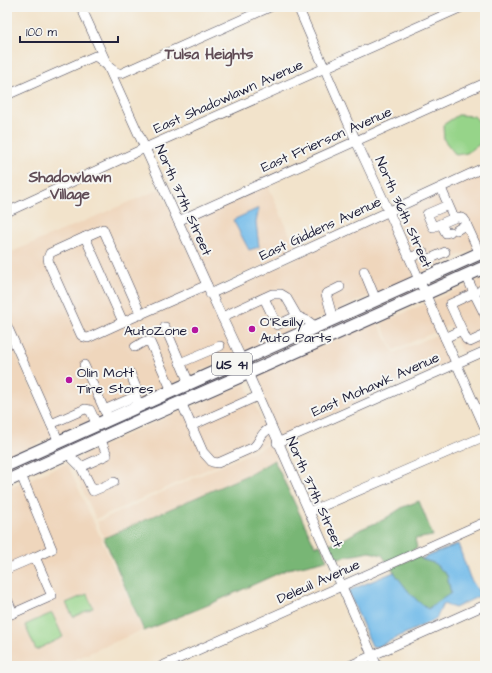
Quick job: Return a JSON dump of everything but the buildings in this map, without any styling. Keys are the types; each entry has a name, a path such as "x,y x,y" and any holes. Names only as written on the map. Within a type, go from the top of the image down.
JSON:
{"main road":[{"name":"US 41","path":"7,465 97,425 107,415 137,401 172,391 482,253"},
{"name":"US 41","path":"7,481 69,455 132,423 485,267"},
{"path":"248,373 256,360 269,348"},
{"path":"217,386 222,378 233,372 242,360"},
{"path":"132,423 138,414 137,401"},
{"path":"40,466 51,455 59,442"}],"street":[{"name":"North 37th Street","path":"81,7 242,360"},
{"path":"7,95 95,56 116,73 122,74 270,7"},
{"name":"North 36th Street","path":"298,7 356,141 390,212 485,428"},
{"name":"East Shadowlawn Avenue","path":"7,212 145,148 462,7"},
{"name":"East Frierson Avenue","path":"178,221 485,83"},
{"name":"East Giddens Avenue","path":"85,237 50,253 48,258 52,271 81,335 84,338 88,338 123,322 209,289 390,212 485,167"},
{"path":"441,188 454,218"},
{"path":"448,205 427,214 433,227 454,218 458,217 464,219 482,253"},
{"path":"441,224 446,233 465,225 466,222"},
{"path":"123,322 85,237 103,229 141,315"},
{"path":"410,258 423,252 427,260 445,252"},
{"path":"364,271 376,300"},
{"path":"466,275 480,290 485,315"},
{"path":"334,319 326,294 340,287"},
{"path":"480,290 450,304 464,334 470,342 485,335"},
{"path":"222,317 272,294 281,294 286,297 297,316 316,327"},
{"path":"264,298 277,325 297,316"},
{"path":"7,326 59,442"},
{"path":"165,327 189,383"},
{"path":"445,338 464,334"},
{"path":"135,347 145,341 150,342 172,391"},
{"path":"180,363 220,346"},
{"name":"East Mohawk Avenue","path":"278,443 485,351"},
{"path":"84,365 107,415"},
{"path":"130,373 137,390 137,401"},
{"name":"North 37th Street","path":"248,373 377,666"},
{"path":"191,426 258,396"},
{"path":"181,402 203,452 212,462 218,463 254,447 258,443 261,435 271,428"},
{"path":"51,424 85,409 90,410 97,425"},
{"path":"308,512 485,436"},
{"path":"81,467 107,455 100,438"},
{"path":"69,455 81,467 94,494 114,482"},
{"path":"7,569 52,549 21,475"},
{"name":"Deleuil Avenue","path":"162,666 485,522"},
{"path":"7,598 10,614 52,596 35,557"},
{"path":"349,666 485,605"}],"shaded area":[{"path":"485,171 485,244 420,273 394,214"},
{"path":"268,185 296,249 212,289 182,223"},
{"path":"160,189 236,355 59,434 7,317 7,254"},
{"path":"388,216 414,276 242,352 215,296"},
{"path":"485,278 485,343 462,353 450,325 394,350 381,323"},
{"path":"379,321 378,324 394,353 439,334 451,361 279,438 253,377"},
{"path":"7,334 53,437 7,457"},
{"path":"246,384 271,441 96,519 70,462 135,431"},
{"path":"274,442 280,456 254,472 104,538 97,522"},
{"path":"67,463 142,630 60,666 7,666 7,489"}],"green space":[{"path":"458,115 474,116 483,126 480,144 467,153 456,155 444,140 443,125"},
{"path":"274,460 315,546 320,545 327,560 288,569 208,605 144,631 104,538 254,472"},
{"path":"419,501 433,536 415,539 417,548 387,562 382,555 370,552 333,559 327,544 339,542 361,529 383,520 403,507"},
{"path":"420,555 421,559 434,563 447,575 451,593 427,609 403,585 391,568"},
{"path":"87,594 93,608 73,617 66,603"},
{"path":"52,613 63,637 36,650 25,625"}],"water":[{"path":"259,208 256,222 259,247 249,250 233,220"},
{"path":"458,544 470,578 481,595 455,608 443,604 436,619 377,647 372,646 348,591 394,572 413,597 428,609 451,593 447,575 434,563 421,559"}],"place":[{"name":"O'Reilly Auto Parts","path":"252,329"},
{"name":"AutoZone","path":"195,330"},
{"name":"Olin Mott Tire Stores","path":"69,380"}],"district":[{"name":"Tulsa Heights","path":"209,54"},
{"name":"Shadowlawn Village","path":"70,186"}]}
